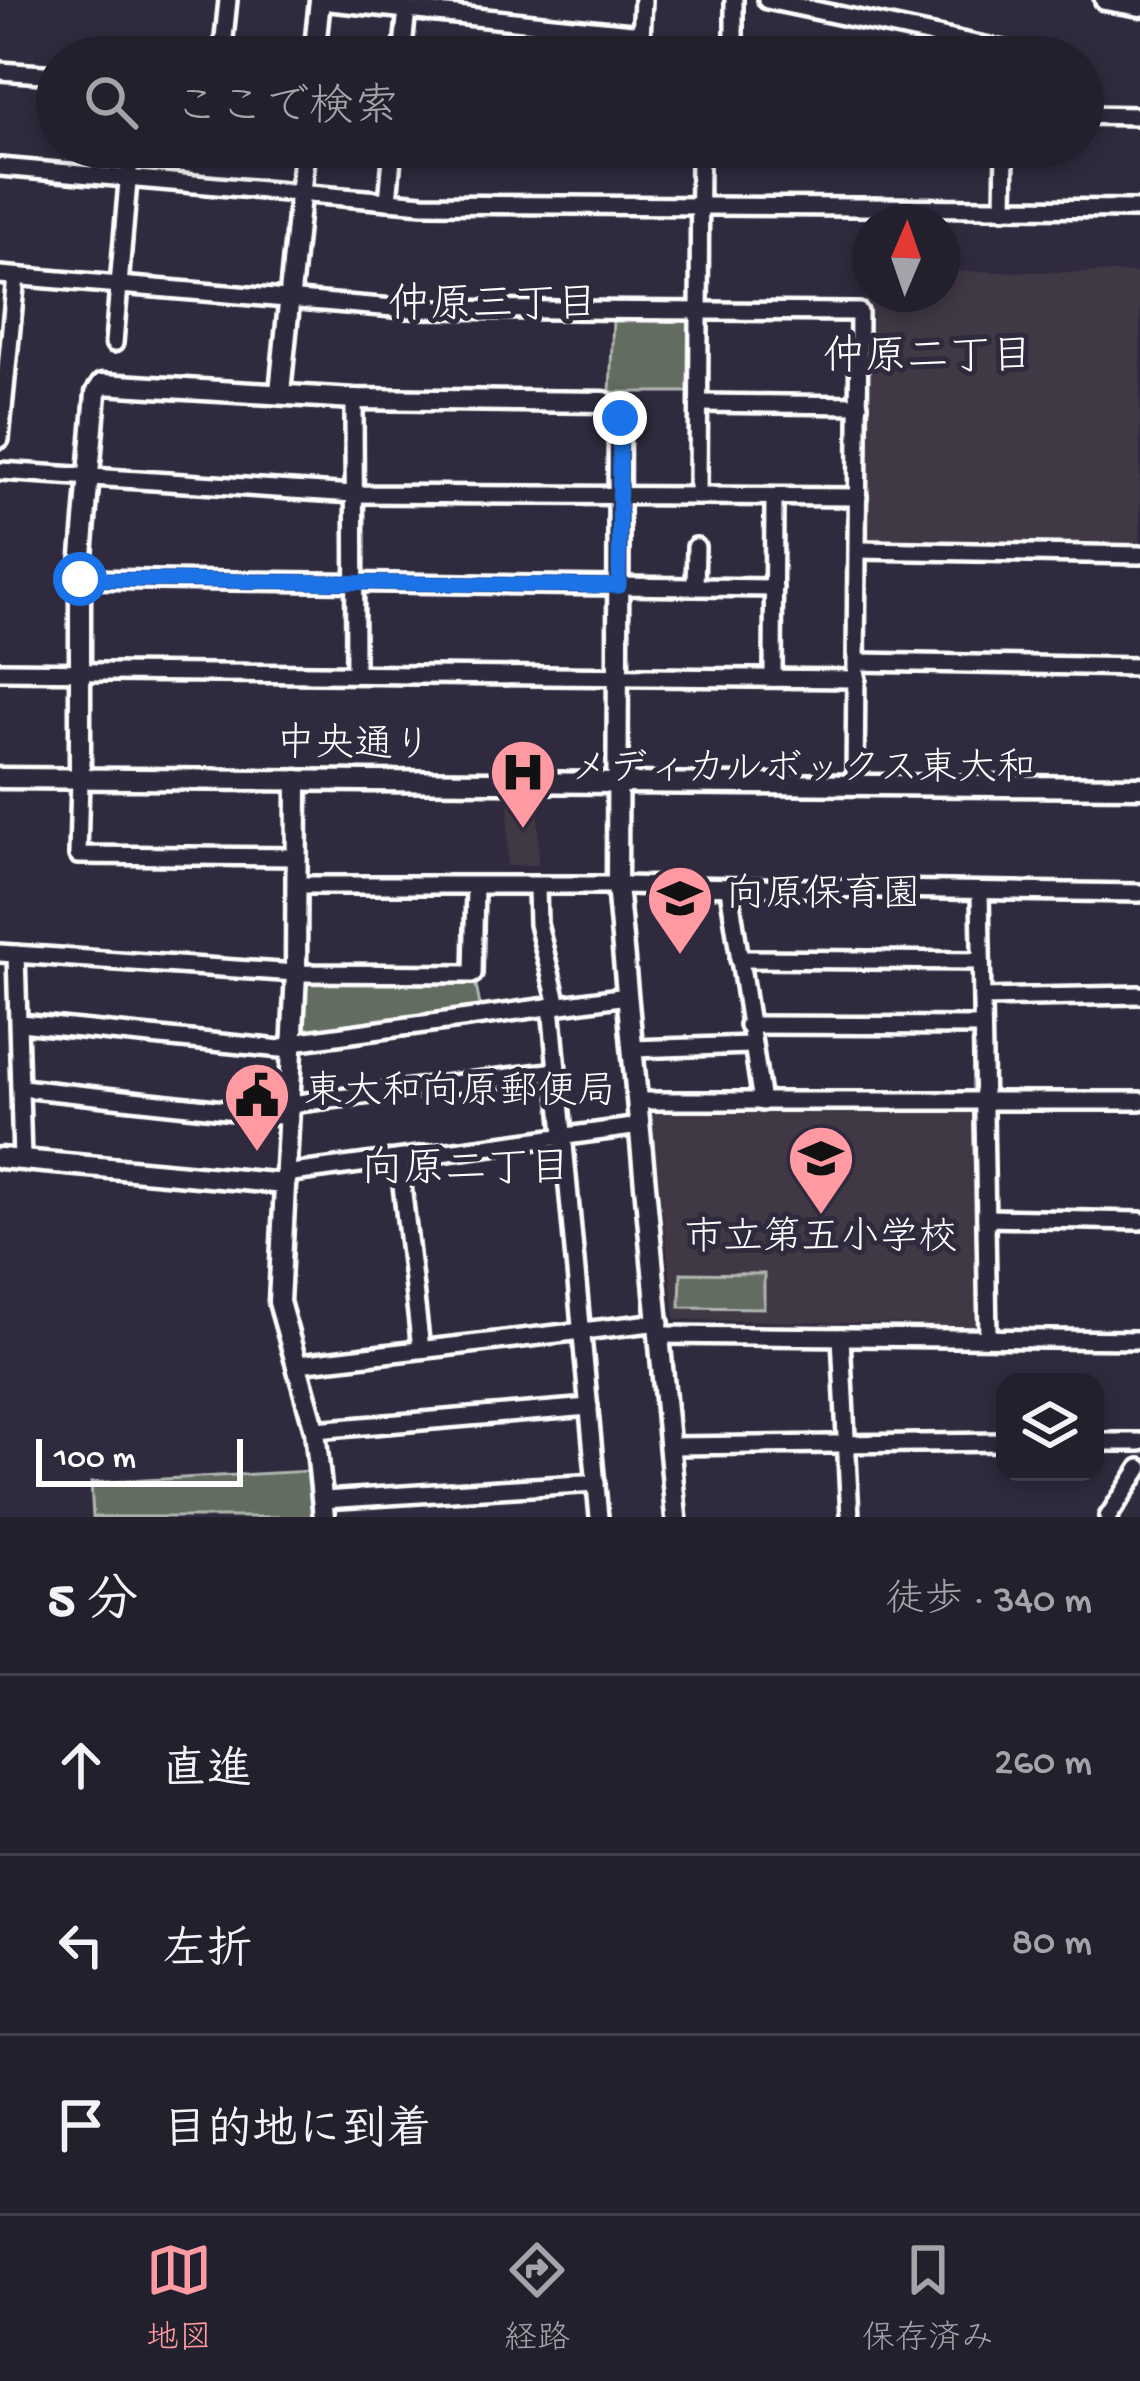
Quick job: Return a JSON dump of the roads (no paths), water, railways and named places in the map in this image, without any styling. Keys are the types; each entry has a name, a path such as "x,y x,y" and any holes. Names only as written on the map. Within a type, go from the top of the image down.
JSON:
{"street":[{"path":"224,36 228,0"},
{"path":"316,36 320,1 641,34 643,0"},
{"path":"734,0 734,36"},
{"path":"767,0 938,36"},
{"path":"1105,0 1140,6"},
{"path":"404,36 407,9"},
{"path":"0,71 36,74"},
{"path":"1104,115 1140,116"},
{"path":"0,167 423,204 1140,208"},
{"path":"114,343 129,168"},
{"path":"280,392 303,168"},
{"path":"388,201 391,168"},
{"path":"698,496 700,168"},
{"path":"1004,208 1005,168"},
{"path":"0,439 8,276 406,308 860,312 855,784"},
{"path":"297,856 78,855 80,579 96,393 102,384 354,399 604,401 614,405 620,418 617,885 676,1517"},
{"path":"354,399 355,674"},
{"path":"699,403 859,405"},
{"path":"0,471 354,494 858,497"},
{"path":"773,678 774,497"},
{"path":"695,587 696,547"},
{"path":"858,550 1140,555"},
{"path":"80,579 774,588"},
{"path":"0,671 773,678 857,670 1140,667"},
{"name":"中央通り","path":"0,778 1140,787"},
{"path":"297,780 296,973 280,1302 315,1430 324,1508 596,1483"},
{"path":"297,885 1140,893"},
{"path":"22,1159 20,1024 8,953 296,973 472,974 475,887"},
{"path":"537,888 538,924 555,1006 599,1517"},
{"path":"729,889 762,1102"},
{"path":"980,891 988,1336"},
{"path":"740,959 981,961"},
{"path":"982,998 1140,994"},
{"path":"20,1024 281,1049 293,1042 627,996"},
{"path":"748,1025 982,1026"},
{"path":"633,1049 751,1045"},
{"path":"22,1088 289,1111 557,1071"},
{"path":"638,1101 1140,1101"},
{"path":"0,1158 285,1179 640,1126"},
{"path":"399,1159 421,1349"},
{"path":"986,1218 1140,1221"},
{"path":"298,1364 581,1330 1140,1340"},
{"path":"841,1337 850,1517"},
{"path":"315,1430 589,1407"},
{"path":"670,1446 996,1442"},
{"path":"1104,1442 1140,1442"},
{"path":"1108,1517 1140,1468"}],"place":[{"name":"メディカルボックス東大和","path":"523,831"},
{"name":"向原保育園","path":"680,957"},
{"name":"東大和向原郵便局","path":"257,1154"},
{"name":"市立第五小学校","path":"821,1217"}],"district":[{"name":"仲原三丁目","path":"493,308"},
{"name":"仲原二丁目","path":"928,360"},
{"name":"向原二丁目","path":"466,1172"}]}
